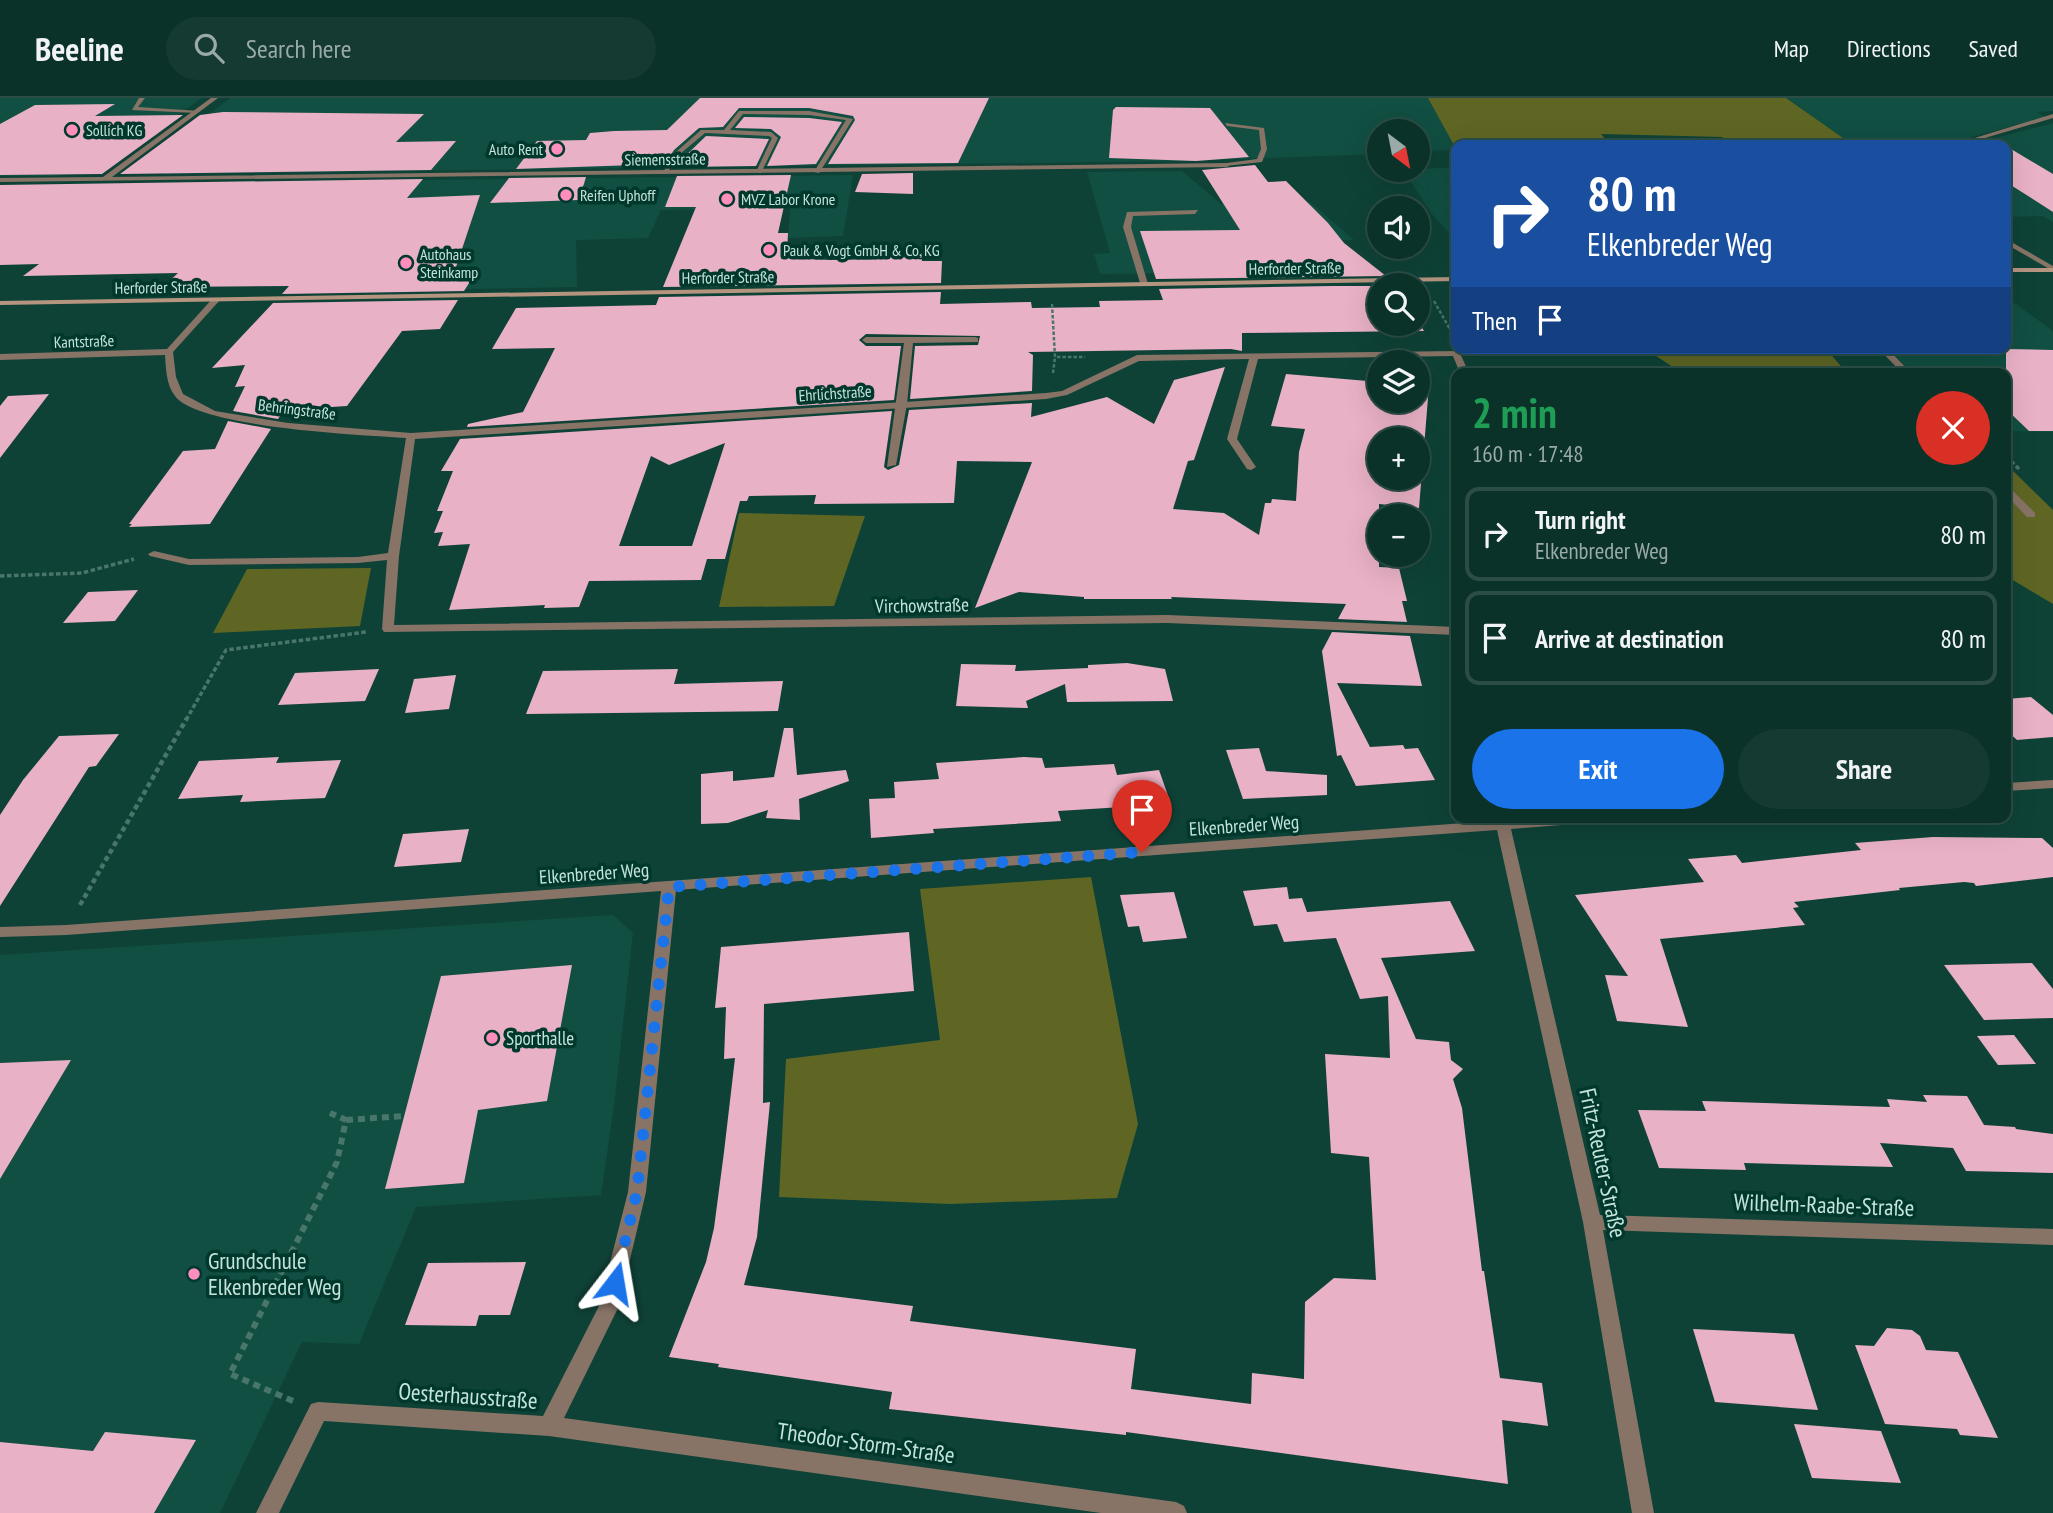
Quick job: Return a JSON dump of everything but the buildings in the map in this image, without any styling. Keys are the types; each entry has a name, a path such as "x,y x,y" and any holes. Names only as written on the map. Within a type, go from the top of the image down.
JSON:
{"main road":[{"path":"2011,270 2053,269"},
{"name":"Herforder Straße","path":"1430,280 1451,279"},
{"name":"Herforder Straße","path":"0,303 1367,281"}],"street":[{"path":"142,98 134,109 197,111"},
{"path":"104,178 215,98"},
{"path":"726,132 741,112 809,113 850,119 817,172"},
{"path":"1972,140 2053,117"},
{"name":"Siemensstraße","path":"0,180 817,172 1227,165 1260,162 1264,149 1262,129 1227,124"},
{"path":"664,173 678,153 703,131 771,134 775,138 759,172"},
{"path":"1144,284 1127,227 1130,214 1195,212"},
{"path":"2011,244 2053,269"},
{"path":"169,352 216,300"},
{"path":"866,340 975,340"},
{"path":"891,465 902,404 909,340"},
{"name":"Ehrlichstraße","path":"411,436 1064,393 1138,358 1451,351"},
{"name":"Kantstraße","path":"0,357 169,352"},
{"name":"Behringstraße","path":"169,352 171,377 179,396 212,413 288,426 411,436"},
{"path":"1888,354 1902,368"},
{"path":"1251,467 1232,439 1254,357"},
{"path":"388,628 393,556 411,436"},
{"path":"2011,495 2031,515"},
{"path":"154,554 189,562 358,560 393,556"},
{"name":"Virchowstraße","path":"388,628 1167,619 1451,631"},
{"path":"2011,787 2053,784"},
{"name":"Elkenbreder Weg","path":"0,932 66,930 669,887 1523,823"},
{"name":"Fritz-Reuter-Straße","path":"1503,825 1592,1222 1643,1513"},
{"name":"Oesterhausstraße","path":"318,1411 549,1426 609,1306 637,1192 669,887"},
{"name":"Wilhelm-Raabe-Straße","path":"1592,1222 2053,1237"},
{"path":"267,1513 318,1411"},
{"name":"Theodor-Storm-Straße","path":"549,1426 1177,1513"}],"path":[{"path":"1050,286 1055,357 1138,358"},
{"path":"1430,295 1451,331"},
{"path":"0,576 82,573 154,554"},
{"path":"66,930 226,650 388,628"},
{"path":"330,1113 346,1120 404,1116"},
{"path":"318,1411 230,1374 337,1161 346,1120"}],"shaded area":[{"name":"Sollich KG","path":"0,98 202,98 106,165 86,172 56,176 0,176"},
{"path":"230,98 1428,98 1451,140 1451,149 1430,151 1430,119 1367,119 1367,154 1183,161 164,174 144,165"},
{"path":"1428,98 1786,98 1846,140 1725,140 1722,137 1601,134 1606,140 1451,140"},
{"path":"1786,98 2053,98 2053,111 2037,112 2045,117 1961,140 1846,140"},
{"path":"2053,123 2053,222 2043,216 2011,217 2011,140 1987,140"},
{"path":"1451,167 1451,235 1430,211 1430,196 1420,196 1411,182 1430,182 1430,168"},
{"path":"1182,171 1221,204 1310,202 1354,240 1255,242 1293,272 1100,274 1094,254 1110,253 1087,172"},
{"path":"853,175 843,236 788,238 790,208 661,210 648,238 576,240 577,287 316,292 0,185"},
{"path":"2011,301 2053,331 2053,432 2011,431 2011,368 1907,368 1893,354 2011,354"},
{"path":"1653,354 1830,354 1843,368 1674,368"},
{"path":"2011,469 2053,510 2053,604 2011,579"},
{"path":"739,513 865,516 834,606 719,607"},
{"path":"371,568 360,626 213,633 247,569"},
{"path":"1091,877 1138,1124 1117,1198 950,1204 779,1197 786,1059 940,1040 920,889"},
{"name":"Grundschule Elkenbreder Weg","path":"613,915 633,933 614,1106 601,1195 416,1207 359,1344 302,1342 220,1513 0,1513 0,955"}],"place":[{"name":"Sollich KG","path":"72,130"},
{"name":"Auto Rent","path":"557,149"},
{"name":"Reifen Uphoff","path":"566,195"},
{"name":"MVZ Labor Krone","path":"727,199"},
{"name":"Pauk & Vogt GmbH & Co. KG","path":"769,250"},
{"name":"Autohaus Steinkamp","path":"406,263"},
{"name":"Sporthalle","path":"492,1038"},
{"name":"Grundschule Elkenbreder Weg","path":"194,1274"}],"route":[{"path":"615,1283 637,1192 669,887 1142,852"}]}
